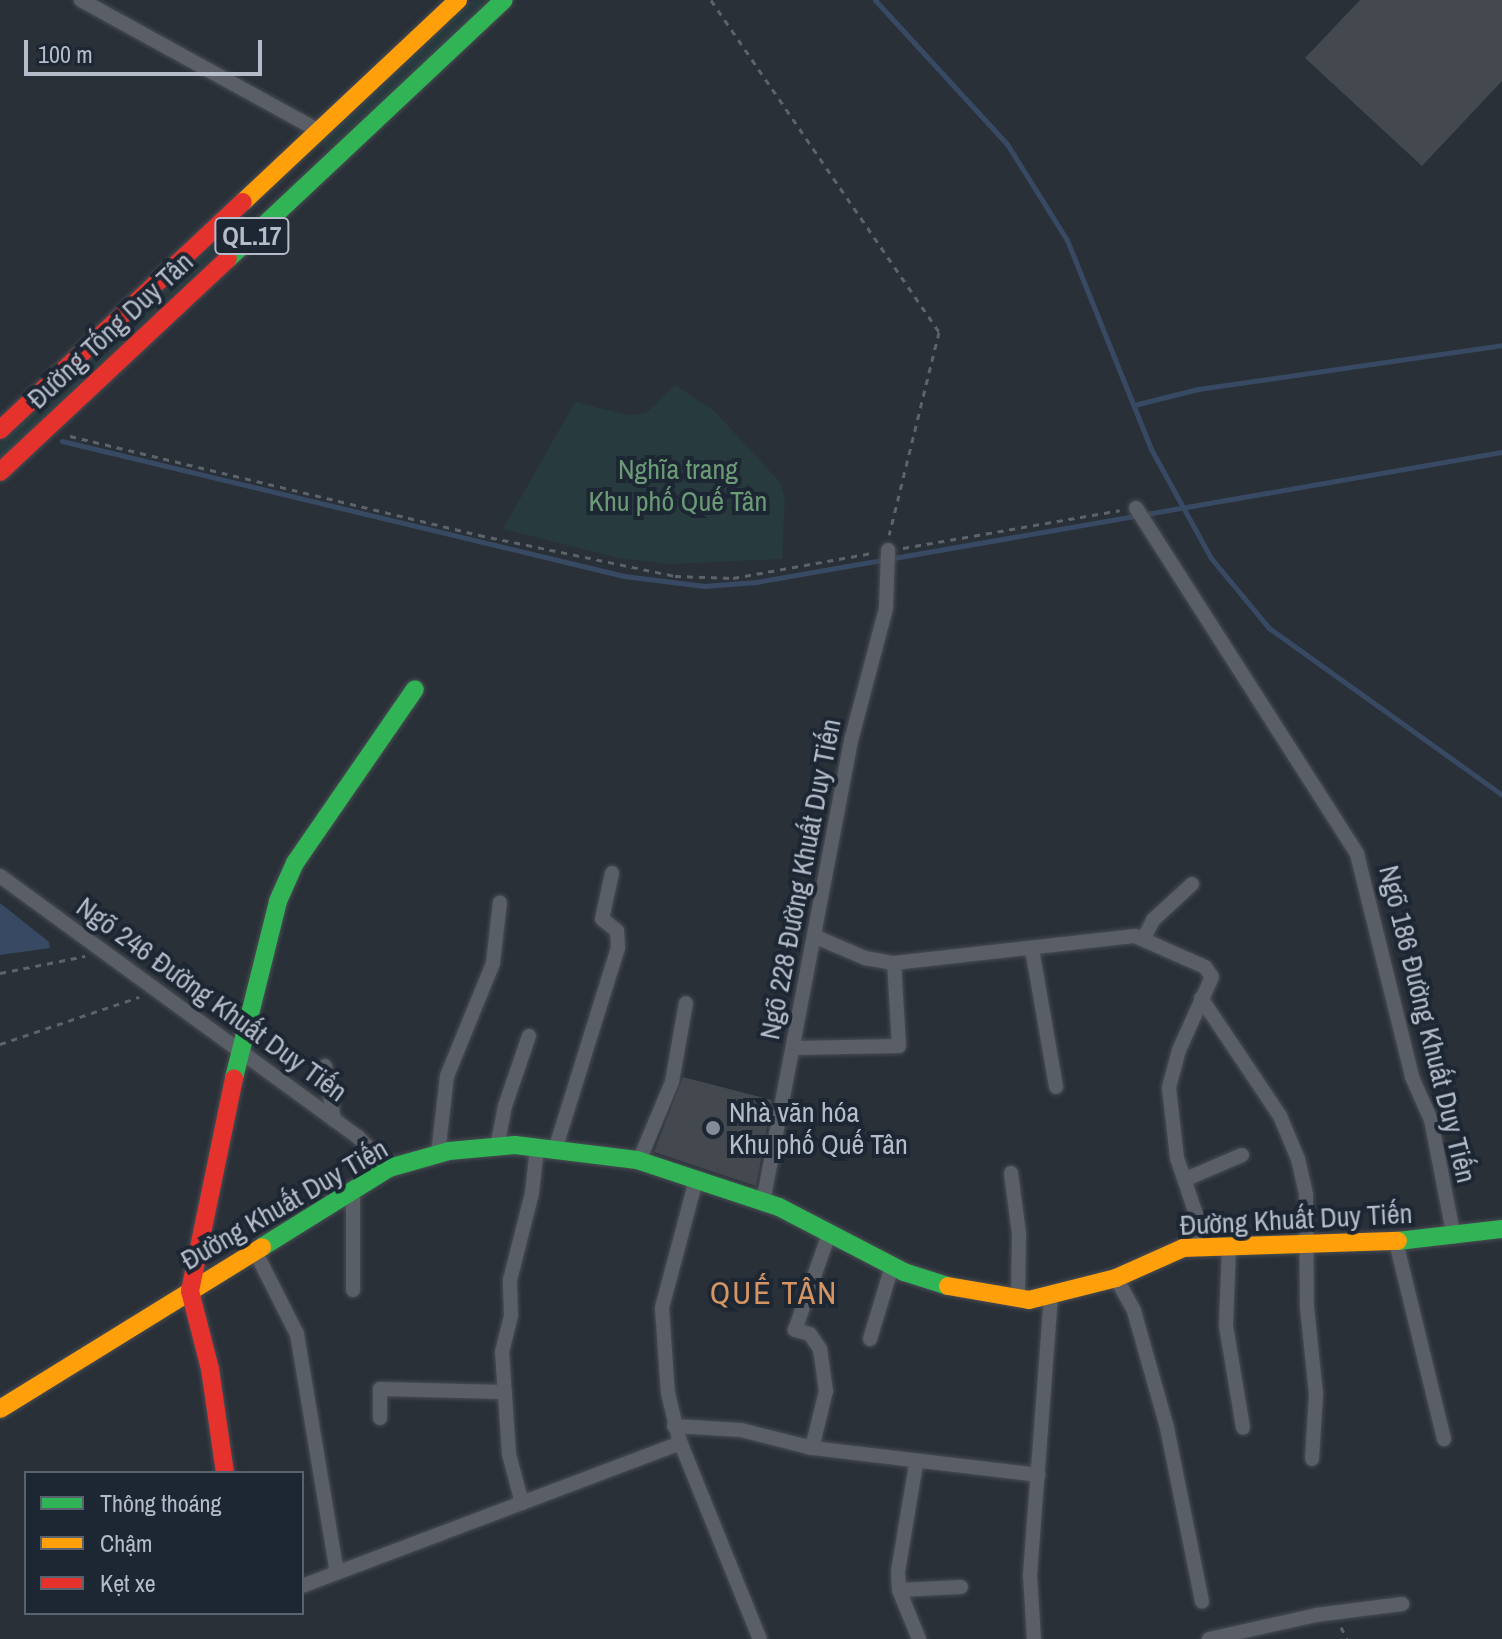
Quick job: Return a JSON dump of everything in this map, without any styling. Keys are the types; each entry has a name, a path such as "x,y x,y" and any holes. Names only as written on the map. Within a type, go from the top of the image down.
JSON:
{"main road":[{"name":"Đường Tống Duy Tân","path":"0,430 458,0"},
{"name":"Đường Tống Duy Tân","path":"0,472 504,0"},
{"path":"252,194 274,216"},
{"path":"225,1471 210,1369 190,1291 240,1050 278,901 295,863 415,689"},
{"name":"Đường Khuất Duy Tiến","path":"0,1409 389,1168 438,1154 497,1147 546,1149 639,1161 763,1202 892,1266 972,1294 1018,1299 1051,1295 1116,1278 1183,1248 1396,1242 1502,1229"}],"street":[{"path":"81,0 319,131"},
{"name":"Ngõ 186 Đường Khuất Duy Tiến","path":"1140,514 1360,863 1412,1077 1431,1120 1454,1237"},
{"name":"Ngõ 228 Đường Khuất Duy Tiến","path":"763,1202 816,937 853,729 886,608 888,558"},
{"path":"522,1503 509,1454 502,1352 511,1315 510,1280 546,1149 618,948 617,931 602,919 612,873"},
{"name":"Ngõ 246 Đường Khuất Duy Tiến","path":"0,876 334,1120 389,1168"},
{"path":"1144,938 1153,920 1192,884"},
{"path":"438,1154 447,1076 493,963 500,902"},
{"path":"816,937 865,958 894,963 1144,938 1205,967 1212,977 1201,998 1169,1088 1169,1123 1196,1214 1196,1248"},
{"path":"1032,949 1056,1087"},
{"path":"794,1048 899,1046 894,963"},
{"path":"1201,998 1280,1116 1298,1159 1306,1195 1304,1246 1316,1394 1312,1459"},
{"path":"639,1161 672,1082 678,1027 686,1003"},
{"path":"497,1147 505,1106 529,1036"},
{"path":"325,1066 334,1120"},
{"path":"1186,1179 1242,1155"},
{"path":"1011,1173 1019,1234 1018,1299"},
{"path":"696,1180 662,1308 674,1426 760,1639"},
{"path":"353,1190 353,1290"},
{"path":"812,1448 826,1391 820,1349 810,1334 795,1330 829,1234"},
{"path":"1396,1242 1444,1439"},
{"path":"1229,1247 1226,1326 1243,1428"},
{"path":"255,1251 297,1334 337,1573"},
{"path":"870,1339 892,1266"},
{"path":"1116,1278 1134,1311 1167,1428 1202,1602"},
{"path":"1021,1639 1034,1638 1030,1575 1051,1295"},
{"path":"380,1418 380,1389 505,1392"},
{"path":"674,1426 741,1430 812,1448 916,1464 1038,1475"},
{"path":"304,1585 681,1443"},
{"path":"916,1464 899,1590 919,1639"},
{"path":"899,1590 961,1587"},
{"path":"1209,1639 1316,1615 1402,1604"}],"path":[{"path":"711,0 939,332 894,506 888,558"},
{"path":"54,421 77,440 479,535 675,576 733,578 888,558 1140,514"},
{"path":"0,973 104,952"},
{"path":"0,1044 158,990"}],"green space":[{"path":"472,0 491,0 328,150 323,147 323,140"},
{"path":"214,245 220,249 0,460 0,444"},
{"name":"Nghĩa trang Khu phố Quế Tân","path":"675,385 713,410 780,482 785,499 782,559 671,564 619,558 503,529 575,402 627,415 646,413"}],"water":[{"path":"0,903 49,942 50,948 0,955"}],"building":[{"path":"1360,0 1502,0 1502,81 1422,166 1305,58"},
{"name":"Nhà văn hóa Khu phố Quế Tân","path":"683,1077 772,1100 756,1186 654,1152"}],"waterway":[{"path":"875,0 1007,144 1067,240 1151,449 1211,558 1269,628 1502,795"},
{"path":"1134,405 1198,389 1502,345"},
{"path":"62,441 624,576 704,586 756,582 1502,452"}],"traffic: fast":[{"path":"228,259 504,0"},
{"path":"234,1078 278,901 295,863 415,689"},
{"path":"262,1247 389,1168 449,1151 515,1145 637,1160 779,1207 904,1272 948,1286"},
{"path":"1398,1241 1502,1229"}],"traffic: slow":[{"path":"243,202 458,0"},
{"path":"948,1286 1029,1300 1116,1278 1183,1248 1398,1241"},
{"path":"0,1409 262,1247"}],"traffic: jam":[{"path":"0,430 243,202"},
{"path":"0,472 228,259"},
{"path":"225,1471 210,1369 190,1291 234,1078"}],"place":[{"name":"Nhà văn hóa Khu phố Quế Tân","path":"713,1128"}],"district":[{"name":"QUẾ TÂN","path":"774,1293"}]}
